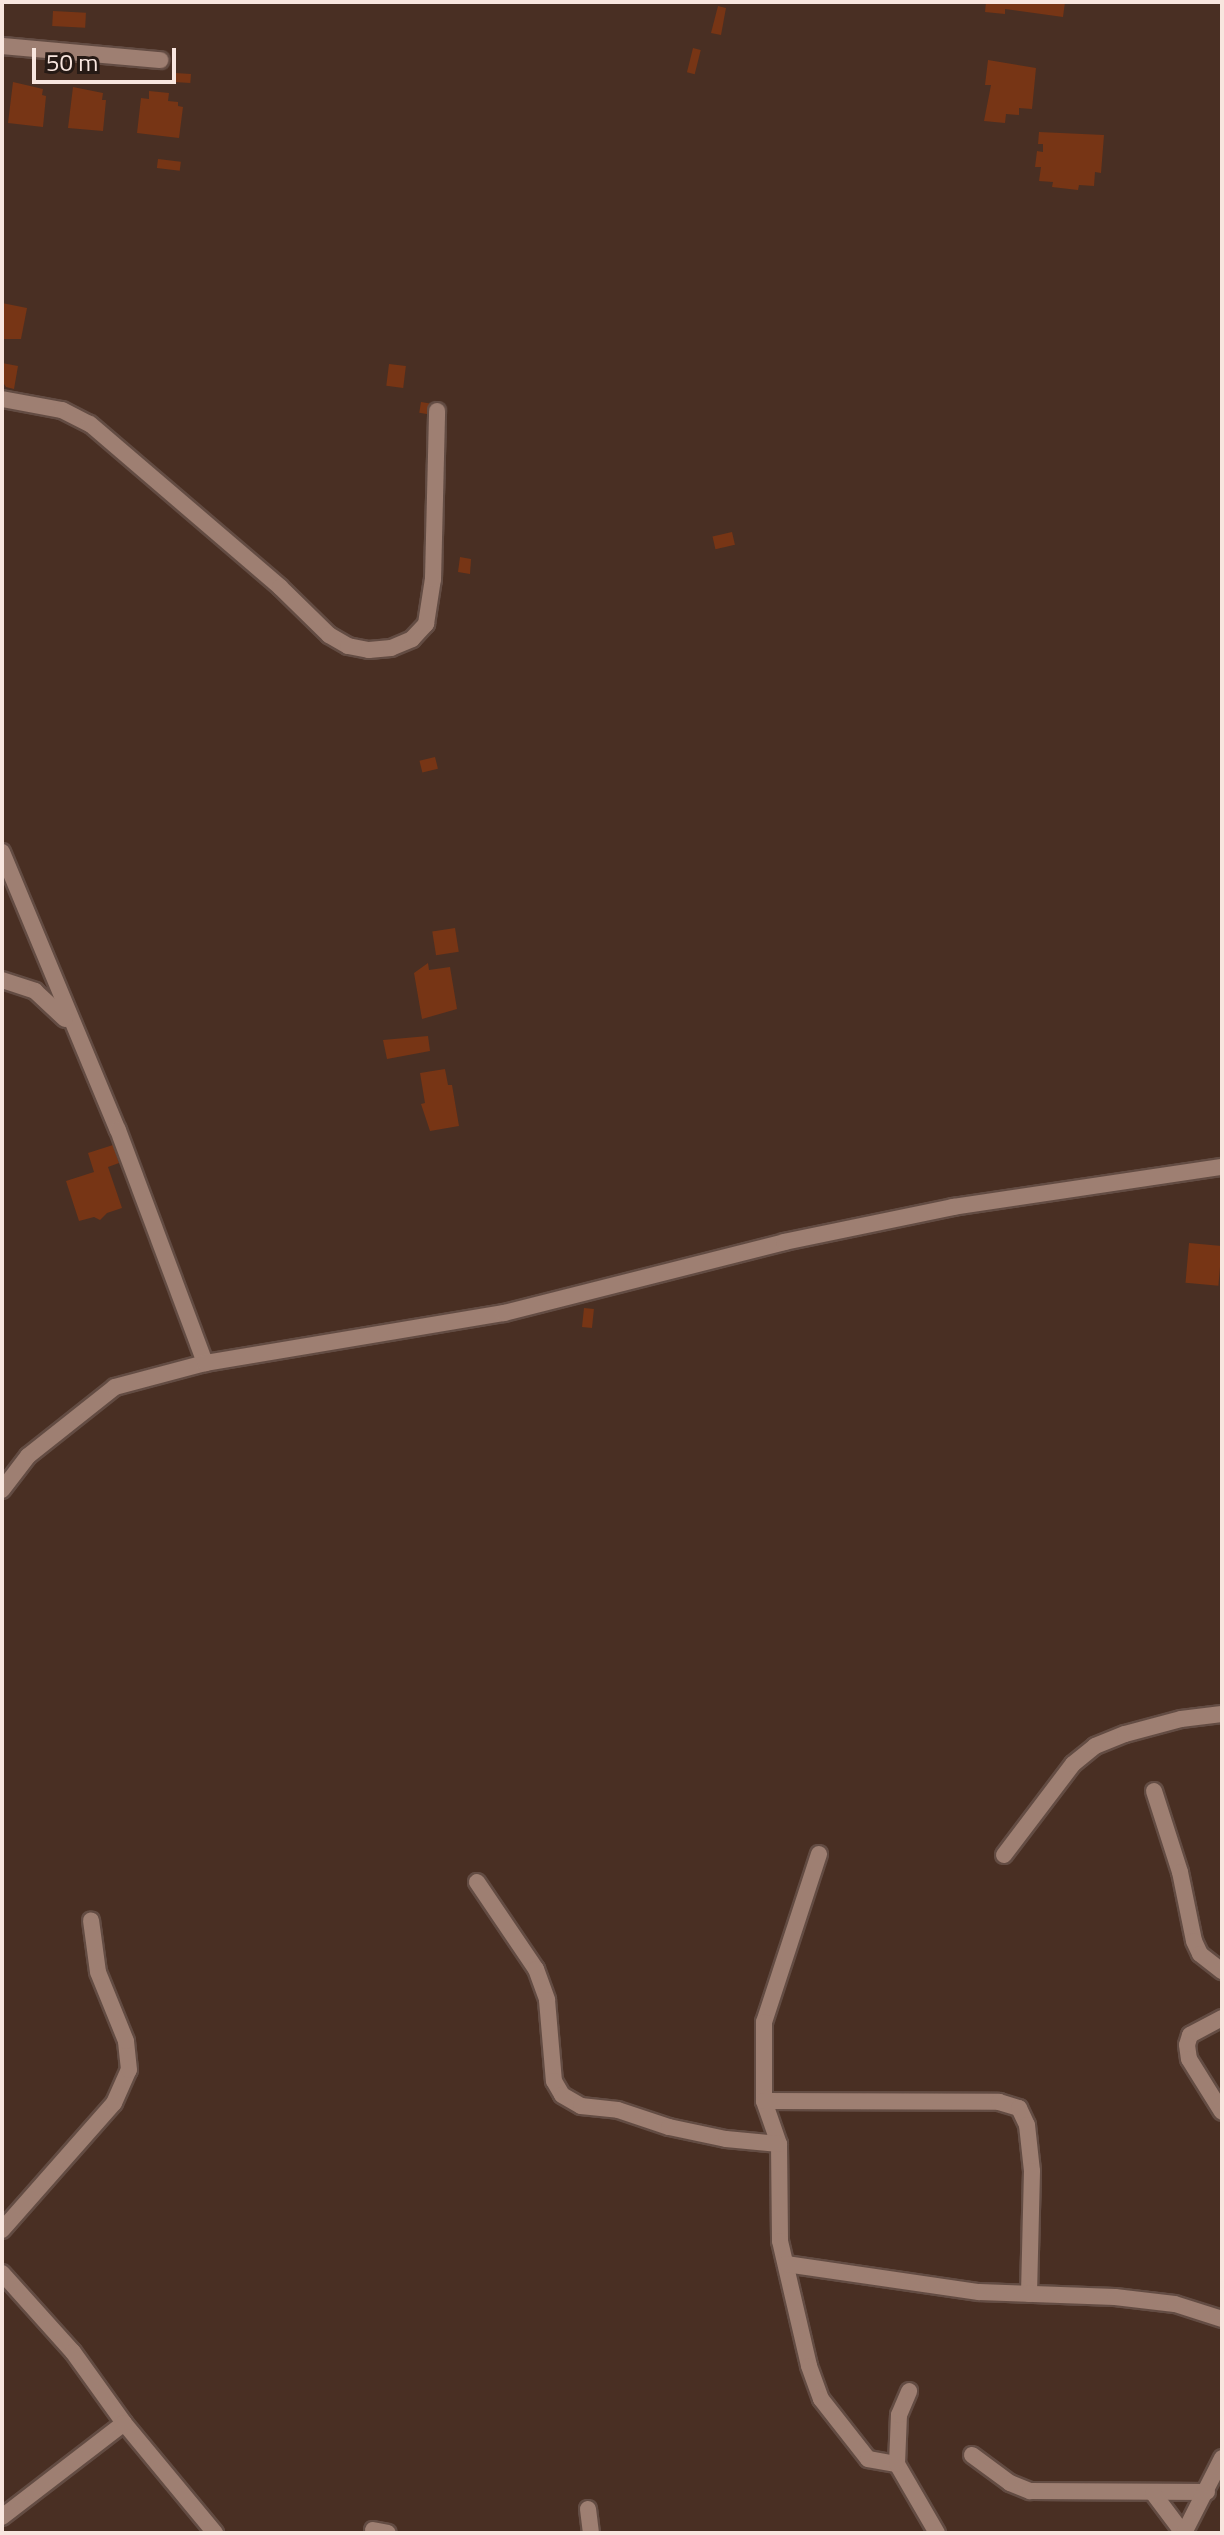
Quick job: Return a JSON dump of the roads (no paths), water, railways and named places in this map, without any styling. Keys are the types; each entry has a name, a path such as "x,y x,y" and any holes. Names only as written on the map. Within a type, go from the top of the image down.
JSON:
{"street":[{"path":"2,46 160,60"},
{"path":"2,399 62,410 90,424 280,587 329,635 348,646 369,650 391,648 412,639 426,624 433,591 437,411"},
{"path":"2,852 118,1130 205,1363"},
{"path":"2,980 35,991 74,1030"},
{"path":"2,1490 28,1456 115,1387 205,1363 504,1313 784,1242 953,1207 1222,1167"},
{"path":"1004,1855 1073,1764 1095,1746 1181,1719 1222,1714"},
{"path":"1154,1791 1180,1872 1194,1941 1200,1954 1222,1971"},
{"path":"819,1854 764,2022 764,2101 779,2144 778,2210 786,2264 809,2366 821,2399 868,2459 897,2464"},
{"path":"477,1882 536,1969 547,2000 554,2081 562,2095 581,2106 618,2110 712,2136 779,2144"},
{"path":"2,2230 114,2103 129,2070 126,2041 98,1972 91,1920"},
{"path":"1222,2018 1190,2035 1187,2045 1194,2070 1222,2112"},
{"path":"764,2101 999,2102 1019,2108 1027,2125 1032,2171 1029,2294"},
{"path":"786,2264 979,2292 1160,2302 1222,2319"},
{"path":"2,2273 73,2352 124,2423 215,2533"},
{"path":"909,2391 899,2415 897,2464 937,2533"},
{"path":"2,2517 124,2423"},
{"path":"972,2455 1010,2483 1030,2491 1207,2492"},
{"path":"1153,2493 1183,2533 1222,2458"},
{"path":"588,2509 591,2533"}]}
